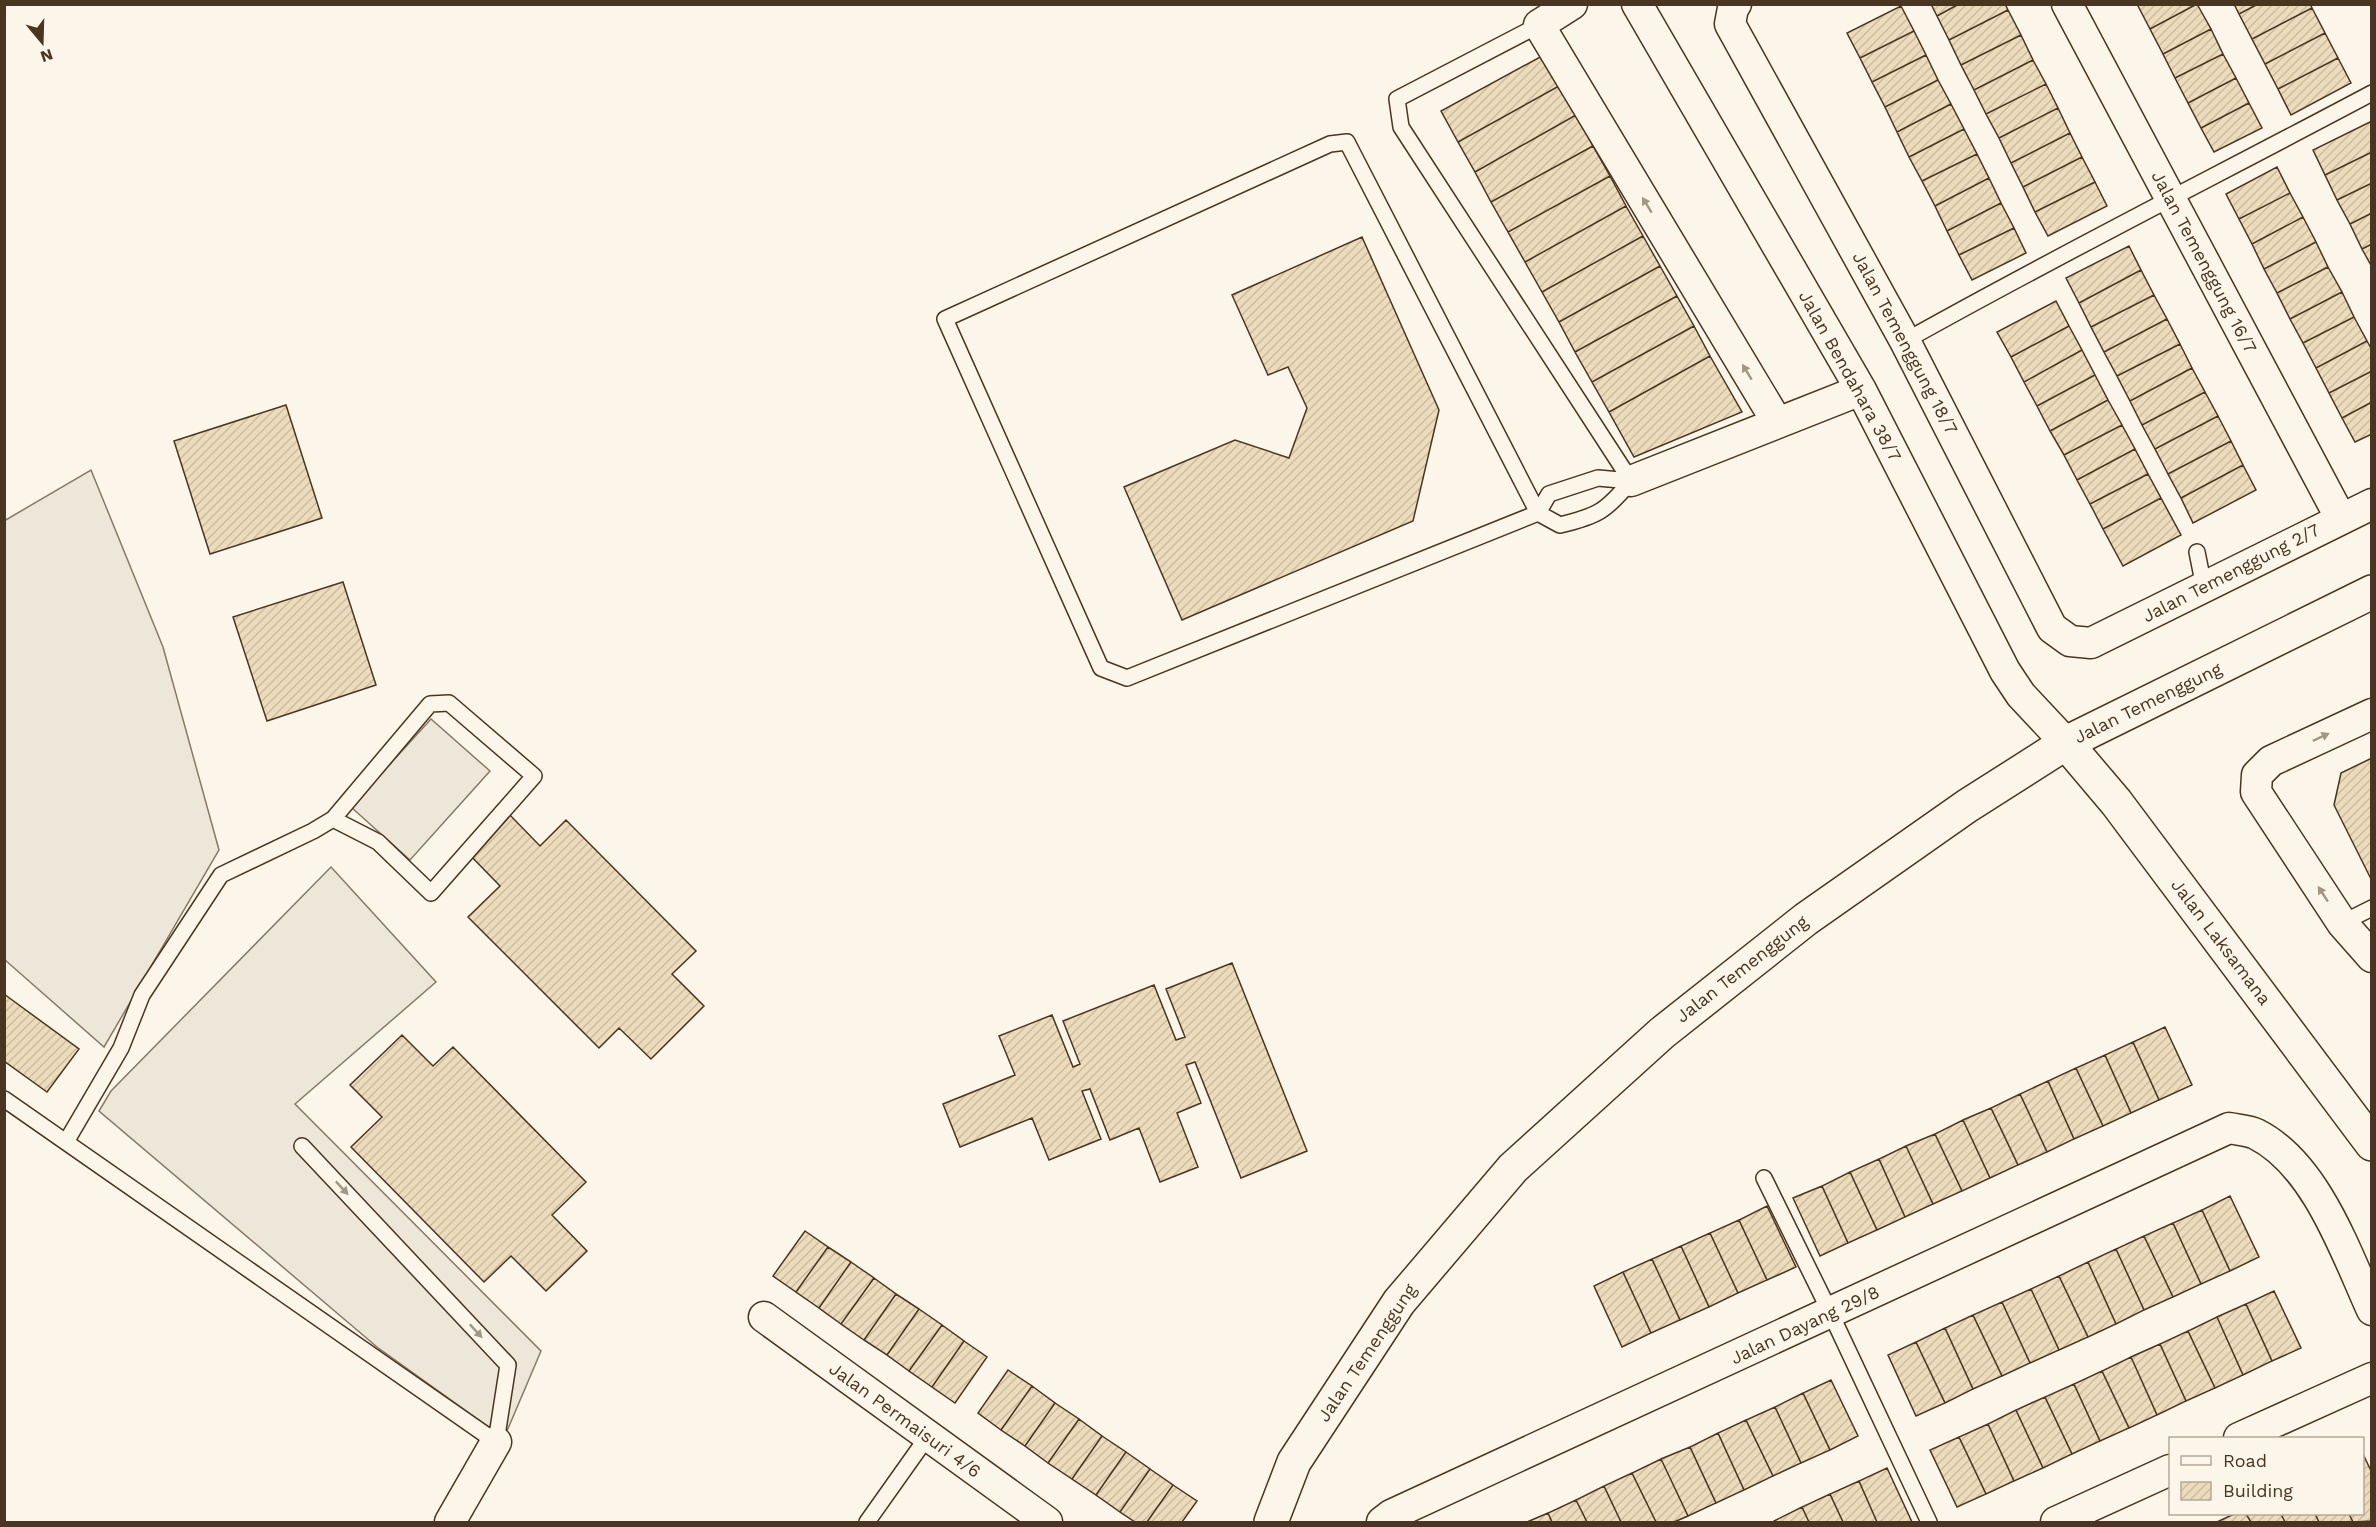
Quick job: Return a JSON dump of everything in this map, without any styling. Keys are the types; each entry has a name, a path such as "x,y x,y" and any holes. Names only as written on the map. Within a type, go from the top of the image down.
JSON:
{"street":[{"path":"1572,4 1539,25 1777,422"},
{"name":"Jalan Bendahara 38/7","path":"1637,4 1862,390 2005,671 2021,695 2066,743"},
{"name":"Jalan Temenggung 16/7","path":"2067,4 2341,519"},
{"name":"Jalan Temenggung 18/7","path":"1733,14 1905,341 2052,628 2070,641 2091,643"},
{"path":"1630,481 1862,390"},
{"name":"Jalan Temenggung 2/7","path":"2091,643 2372,504"},
{"name":"Jalan Temenggung","path":"1271,1522 1294,1462 1399,1302 1513,1168 1662,1033 1806,919 1967,806 2066,743 2372,592"},
{"path":"2372,714 2271,761 2257,775 2256,792 2342,923 2372,957"},
{"name":"Jalan Laksamana","path":"2066,743 2116,802 2368,1132"},
{"name":"Jalan Dayang 29/8","path":"1382,1522 1391,1515 1831,1314 2229,1128 2254,1133 2278,1148 2303,1174 2332,1222 2372,1310"},
{"name":"Jalan Permaisuri 4/6","path":"764,1317 1047,1522"},
{"path":"2241,1437 2372,1377"},
{"path":"450,1522 496,1442"},
{"path":"2056,1522 2169,1470"}],"lane":[{"path":"1539,25 1397,99 1401,128 1630,481"},
{"path":"1905,341 2043,264 2171,200 2372,93"},
{"path":"1630,481 1598,478 1549,494 1538,513 1128,678 1101,668 945,319 1330,144 1347,142 1538,513 1560,525 1583,519 1608,508 1630,481"},
{"path":"2197,552 2204,587"},
{"path":"66,1142 121,1048 142,995 221,875 333,819 430,704 449,703 534,776 431,893 378,842 333,819"},
{"path":"2342,923 2372,908"},
{"path":"4,1099 496,1442 508,1365 302,1146"},
{"path":"1764,1178 1929,1522"},
{"path":"867,1522 928,1436"}],"shaded area":[{"path":"91,470 163,647 219,850 104,1047 5,960 4,521"},
{"path":"431,719 490,771 410,860 351,807"},
{"path":"331,867 436,982 295,1104 541,1351 504,1438 377,1347 99,1111 111,1091"}],"building":[{"path":"1931,4 1959,4 1937,16"},
{"path":"1959,4 2005,4 2008,10 1949,40 1937,16"},
{"path":"2137,4 2197,4 2150,29"},
{"path":"2197,4 2211,29 2163,54 2150,29"},
{"path":"2234,4 2258,4 2239,14"},
{"path":"2258,4 2310,4 2312,8 2252,39 2239,14"},
{"path":"1901,6 1914,31 1860,58 1847,33"},
{"path":"2312,8 2325,33 2265,64 2252,39"},
{"path":"2008,10 2021,35 1961,65 1949,40"},
{"path":"2211,29 2223,54 2175,78 2163,54"},
{"path":"1914,31 1926,55 1872,82 1860,58"},
{"path":"2325,33 2338,58 2278,89 2265,64"},
{"path":"2021,35 2033,60 1974,90 1961,65"},
{"path":"2223,54 2236,78 2188,103 2175,78"},
{"path":"1926,55 1938,80 1885,107 1872,82"},
{"path":"1542,56 1559,86 1458,142 1441,111"},
{"path":"2338,58 2351,83 2291,115 2278,89"},
{"path":"2033,60 2046,84 1986,114 1974,90"},
{"path":"2236,78 2249,103 2201,128 2188,103"},
{"path":"1938,80 1951,104 1897,132 1885,107"},
{"path":"2046,84 2058,108 1999,138 1986,114"},
{"path":"1559,86 1576,115 1475,172 1458,142"},
{"path":"2249,103 2262,128 2214,152 2201,128"},
{"path":"1951,104 1964,129 1909,157 1897,132"},
{"path":"2058,108 2070,133 2011,163 1999,138"},
{"path":"1576,115 1593,146 1491,202 1475,172"},
{"path":"2372,121 2372,152 2325,175 2313,150"},
{"path":"1964,129 1977,154 1922,181 1909,157"},
{"path":"2070,133 2082,157 2023,187 2011,163"},
{"path":"1593,146 1610,176 1508,232 1491,202"},
{"path":"2372,152 2372,183 2337,200 2325,175"},
{"path":"1977,154 1989,178 1935,206 1922,181"},
{"path":"2082,157 2095,182 2035,212 2023,187"},
{"path":"2277,167 2290,193 2239,219 2226,194"},
{"path":"1610,176 1626,206 1525,262 1508,232"},
{"path":"1989,178 2001,203 1947,231 1935,206"},
{"path":"2095,182 2107,206 2048,236 2035,212"},
{"path":"2372,183 2372,213 2350,224 2337,200"},
{"path":"2290,193 2303,217 2252,244 2239,219"},
{"path":"2001,203 2014,228 1959,255 1947,231"},
{"path":"1626,206 1643,236 1542,292 1525,262"},
{"path":"2372,213 2372,244 2362,249 2350,224"},
{"path":"2303,217 2316,242 2264,269 2252,244"},
{"path":"2014,228 2026,253 1972,280 1959,255"},
{"path":"1643,236 1660,266 1559,322 1542,292"},
{"path":"1362,237 1439,410 1413,521 1182,620 1124,487 1235,440 1289,458 1307,408 1288,367 1268,375 1232,295"},
{"path":"2316,242 2328,267 2277,293 2264,269"},
{"path":"2372,244 2372,267 2362,249"},
{"path":"2129,246 2141,270 2079,303 2066,278"},
{"path":"1660,266 1677,296 1575,352 1559,322"},
{"path":"2328,267 2342,292 2290,319 2277,293"},
{"path":"2141,270 2154,295 2091,327 2079,303"},
{"path":"2342,292 2354,317 2303,343 2290,319"},
{"path":"2154,295 2167,319 2104,352 2091,327"},
{"path":"1677,296 1694,326 1592,382 1575,352"},
{"path":"2056,301 2069,326 2011,357 1997,332"},
{"path":"2354,317 2367,341 2316,368 2303,343"},
{"path":"2167,319 2180,344 2117,376 2104,352"},
{"path":"1694,326 1710,356 1609,412 1592,382"},
{"path":"2069,326 2082,350 2024,382 2011,357"},
{"path":"2367,341 2372,350 2372,371 2329,393 2316,368"},
{"path":"2180,344 2192,368 2130,401 2117,376"},
{"path":"2082,350 2095,375 2037,406 2024,382"},
{"path":"1710,356 1742,412 1634,457 1609,412"},
{"path":"2192,368 2205,392 2142,425 2130,401"},
{"path":"2372,371 2372,402 2342,418 2329,393"},
{"path":"2095,375 2108,400 2050,431 2037,406"},
{"path":"2205,392 2218,416 2155,449 2142,425"},
{"path":"2108,400 2122,425 2064,455 2050,431"},
{"path":"2372,402 2372,434 2355,442 2342,418"},
{"path":"286,405 322,518 210,554 174,441"},
{"path":"2218,416 2231,441 2168,474 2155,449"},
{"path":"2122,425 2135,449 2077,480 2064,455"},
{"path":"2231,441 2243,465 2181,498 2168,474"},
{"path":"2135,449 2148,474 2090,504 2077,480"},
{"path":"2243,465 2256,490 2193,523 2181,498"},
{"path":"2148,474 2161,498 2103,529 2090,504"},
{"path":"2161,498 2181,535 2123,566 2103,529"},
{"path":"343,582 376,685 267,721 233,617"},
{"path":"2372,758 2372,881 2334,805 2341,773"},
{"path":"507,812 540,846 566,820 696,951 672,974 704,1006 651,1059 619,1028 599,1048 468,917 500,886 467,852"},
{"path":"1232,963 1307,1151 1241,1178 1195,1062 1186,1065 1201,1103 1177,1113 1198,1167 1160,1182 1139,1128 1110,1140 1090,1089 1082,1091 1101,1139 1049,1160 1032,1118 960,1147 943,1104 1015,1075 999,1036 1052,1015 1073,1067 1080,1064 1063,1021 1154,985 1176,1040 1185,1037 1166,989"},
{"path":"4,994 79,1049 47,1092 4,1061"},
{"path":"2165,1027 2192,1085 2159,1100 2133,1042"},
{"path":"402,1035 433,1066 453,1047 586,1182 552,1215 587,1251 546,1291 511,1256 484,1282 351,1147 382,1117 350,1085"},
{"path":"2133,1042 2159,1100 2131,1113 2105,1055"},
{"path":"2105,1055 2131,1113 2103,1126 2076,1068"},
{"path":"2076,1068 2103,1126 2074,1139 2048,1081"},
{"path":"2048,1081 2074,1139 2047,1152 2020,1094"},
{"path":"2020,1094 2047,1152 2018,1165 1991,1108"},
{"path":"1991,1108 2018,1165 1990,1178 1963,1120"},
{"path":"1963,1120 1990,1178 1962,1191 1935,1134"},
{"path":"1935,1134 1962,1191 1933,1204 1906,1146"},
{"path":"1906,1146 1933,1204 1905,1217 1879,1159"},
{"path":"1879,1159 1905,1217 1877,1230 1850,1172"},
{"path":"1850,1172 1877,1230 1848,1243 1822,1186"},
{"path":"1822,1186 1848,1243 1820,1256 1793,1198"},
{"path":"2230,1196 2259,1257 2230,1271 2202,1210"},
{"path":"1767,1206 1796,1267 1767,1280 1739,1220"},
{"path":"2202,1210 2230,1271 2201,1284 2173,1223"},
{"path":"1739,1220 1767,1280 1738,1293 1710,1233"},
{"path":"2173,1223 2201,1284 2173,1297 2144,1236"},
{"path":"805,1231 828,1247 796,1292 773,1276"},
{"path":"1710,1233 1738,1293 1709,1307 1681,1246"},
{"path":"2144,1236 2173,1297 2144,1310 2116,1249"},
{"path":"1681,1246 1709,1307 1680,1320 1652,1259"},
{"path":"828,1247 851,1262 819,1308 796,1292"},
{"path":"2116,1249 2144,1310 2116,1324 2088,1262"},
{"path":"1652,1259 1680,1320 1651,1333 1623,1272"},
{"path":"851,1262 874,1278 841,1324 819,1308"},
{"path":"2088,1262 2116,1324 2088,1337 2059,1276"},
{"path":"1623,1272 1651,1333 1622,1347 1594,1286"},
{"path":"2059,1276 2088,1337 2059,1350 2031,1289"},
{"path":"874,1278 896,1294 864,1340 841,1324"},
{"path":"2031,1289 2059,1350 2030,1363 2002,1302"},
{"path":"2274,1291 2301,1348 2272,1361 2246,1304"},
{"path":"896,1294 919,1309 887,1355 864,1340"},
{"path":"2002,1302 2030,1363 2002,1376 1973,1315"},
{"path":"2246,1304 2272,1361 2243,1375 2217,1317"},
{"path":"919,1309 942,1325 909,1371 887,1355"},
{"path":"1973,1315 2002,1376 1973,1389 1945,1328"},
{"path":"2217,1317 2243,1375 2215,1388 2188,1331"},
{"path":"942,1325 964,1341 932,1387 909,1371"},
{"path":"1945,1328 1973,1389 1945,1403 1916,1342"},
{"path":"2188,1331 2215,1388 2186,1401 2160,1344"},
{"path":"964,1341 987,1357 955,1403 932,1387"},
{"path":"1916,1342 1945,1403 1916,1416 1888,1355"},
{"path":"2160,1344 2186,1401 2157,1415 2131,1357"},
{"path":"2131,1357 2157,1415 2129,1428 2102,1371"},
{"path":"1008,1370 1032,1386 1001,1430 978,1413"},
{"path":"2102,1371 2129,1428 2100,1441 2074,1384"},
{"path":"1831,1380 1858,1436 1830,1450 1803,1393"},
{"path":"2074,1384 2100,1441 2072,1454 2045,1397"},
{"path":"1032,1386 1055,1403 1025,1446 1001,1430"},
{"path":"1803,1393 1830,1450 1801,1463 1775,1407"},
{"path":"2045,1397 2072,1454 2043,1468 2016,1410"},
{"path":"1055,1403 1079,1419 1048,1463 1025,1446"},
{"path":"1775,1407 1801,1463 1773,1476 1746,1420"},
{"path":"2016,1410 2043,1468 2014,1481 1988,1424"},
{"path":"1079,1419 1102,1436 1072,1479 1048,1463"},
{"path":"1746,1420 1773,1476 1744,1490 1718,1433"},
{"path":"1988,1424 2014,1481 1986,1494 1959,1437"},
{"path":"1718,1433 1744,1490 1716,1503 1690,1447"},
{"path":"1102,1436 1126,1452 1096,1495 1072,1479"},
{"path":"1959,1437 1986,1494 1957,1507 1930,1450"},
{"path":"1690,1447 1716,1503 1688,1516 1661,1459"},
{"path":"1126,1452 1150,1469 1120,1512 1096,1495"},
{"path":"2364,1456 2372,1473 2372,1521 2353,1522 2350,1515 2364,1515"},
{"path":"1661,1459 1688,1516 1674,1522 1656,1522 1632,1473"},
{"path":"1887,1468 1912,1522 1877,1522 1859,1481"},
{"path":"1150,1469 1173,1485 1147,1522 1135,1522 1120,1512"},
{"path":"1632,1473 1656,1522 1621,1522 1604,1486"},
{"path":"1859,1481 1877,1522 1843,1522 1830,1494"},
{"path":"1173,1485 1197,1501 1182,1522 1147,1522"},
{"path":"1604,1486 1621,1522 1587,1522 1576,1500"},
{"path":"1830,1494 1843,1522 1809,1522 1802,1507"},
{"path":"1576,1500 1587,1522 1552,1522 1548,1513"},
{"path":"1802,1507 1809,1522 1774,1522 1774,1521"},
{"path":"1548,1513 1552,1522 1527,1522"},
{"path":"2232,1515 2247,1515 2251,1522 2217,1522"},
{"path":"2247,1515 2282,1515 2285,1522 2251,1522"},
{"path":"2282,1515 2316,1515 2319,1522 2285,1522"},
{"path":"2316,1515 2350,1515 2353,1522 2319,1522"}]}
